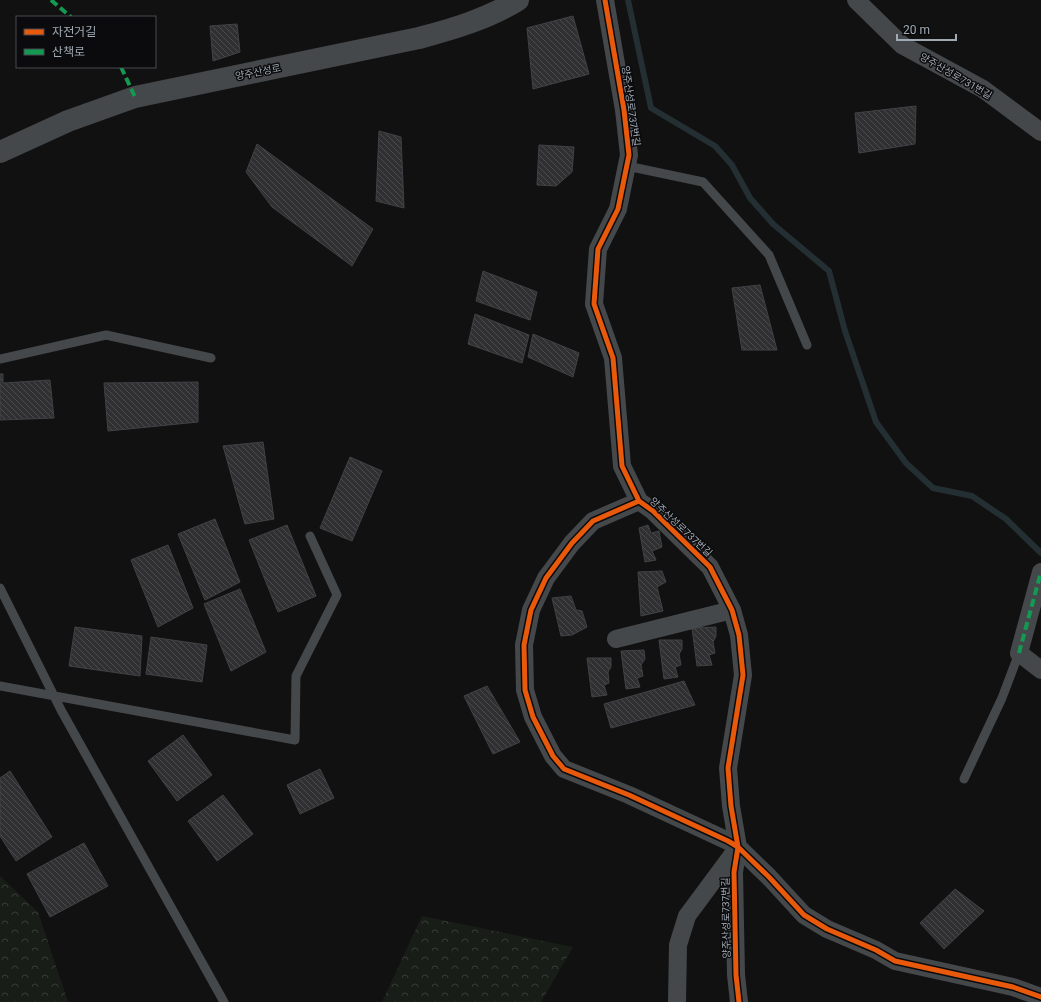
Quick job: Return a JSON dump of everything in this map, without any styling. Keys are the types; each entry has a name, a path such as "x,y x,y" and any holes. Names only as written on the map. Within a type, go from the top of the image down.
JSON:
{"street":[{"name":"양주산성로","path":"0,152 68,121 135,96 419,38 468,24 496,12 518,0"},
{"name":"양주산성로737번길","path":"605,0 624,110 629,155 618,209 598,249 594,304 613,358 622,466 639,501 653,511 710,567 732,610 739,635 742,676 728,768 731,806 738,847 734,872 736,975 739,1002"},
{"name":"양주산성로731번길","path":"856,0 902,45 983,89 1041,132"},
{"path":"639,501 593,521 572,543 546,578 531,610 524,645 525,690 533,717 553,756 564,768 629,794 738,847 804,915 827,929 876,950 895,961 1013,987 1041,997"},
{"path":"1041,572 1019,653 1041,670"},
{"path":"616,639 732,610"},
{"path":"677,1002 678,945 687,916 738,847"},
{"path":"702,896 712,894 725,896 735,911"}],"lane":[{"path":"626,166 703,182 769,255 807,345"},
{"path":"0,358 106,335 211,358"},
{"path":"0,686 53,694 295,740 296,676 337,595 310,536"},
{"path":"0,588 53,694 224,1002"},
{"path":"964,779 1002,698 1019,653"}],"green space":[{"path":"0,876 38,912 68,1002 0,1002"},
{"path":"422,916 573,947 541,1002 382,1002"}],"building":[{"path":"573,16 589,74 533,89 527,28"},
{"path":"237,24 240,52 213,61 210,26"},
{"path":"916,106 915,144 859,153 855,113"},
{"path":"379,131 401,137 404,208 376,201"},
{"path":"257,144 373,229 352,266 272,207 246,172"},
{"path":"539,145 574,147 572,172 556,186 537,185"},
{"path":"483,271 537,292 530,320 476,301"},
{"path":"760,285 777,350 742,350 732,288"},
{"path":"475,314 529,335 522,363 468,344"},
{"path":"533,334 579,353 573,377 528,357"},
{"path":"0,374 3,374 3,383 50,380 54,418 0,420"},
{"path":"198,382 198,422 108,431 104,383"},
{"path":"263,442 274,519 245,524 223,446"},
{"path":"350,457 382,471 352,541 320,528"},
{"path":"215,519 240,582 205,600 178,534"},
{"path":"287,525 316,596 278,612 249,540"},
{"path":"648,525 651,533 659,531 662,547 652,551 656,560 645,562 639,528"},
{"path":"168,545 193,608 158,627 131,560"},
{"path":"662,571 666,582 657,587 663,611 641,616 638,572"},
{"path":"240,589 266,652 231,671 204,604"},
{"path":"571,596 576,610 582,611 587,627 572,635 561,636 552,598"},
{"path":"75,627 142,636 140,676 69,666"},
{"path":"716,627 716,636 713,642 715,653 709,655 712,665 697,666 692,628"},
{"path":"151,637 207,645 202,682 146,674"},
{"path":"659,640 682,640 682,649 679,654 681,665 675,667 678,677 664,679"},
{"path":"644,650 645,659 641,665 643,676 637,678 640,687 626,689 621,651"},
{"path":"587,658 611,658 611,667 608,672 609,683 604,685 607,695 592,697"},
{"path":"684,681 695,705 611,728 604,704"},
{"path":"487,686 520,742 493,754 464,696"},
{"path":"183,735 212,775 177,801 148,761"},
{"path":"320,769 334,798 300,814 287,785"},
{"path":"10,771 52,837 16,861 0,836 0,778"},
{"path":"223,795 253,834 217,861 188,821"},
{"path":"84,843 108,886 50,917 27,874"},
{"path":"955,889 984,911 944,949 920,923"}],"waterway":[{"path":"628,0 651,108 715,146 732,165 750,198 773,224 829,271 845,331 876,422 906,463 933,488 972,496 1006,519 1041,553"}],"marked path":[{"path":"51,0 70,16"},
{"path":"121,68 135,97"},
{"path":"1019,653 1041,572"}],"cycle path":[{"path":"605,0 624,110 629,155 618,209 598,249 594,304 613,358 622,466 639,501 653,511 710,567 732,610 739,635 743,675 728,768 731,806 738,847 734,872 736,975 739,1002"},
{"path":"639,501 593,521 572,543 546,578 531,610 524,645 525,690 533,717 553,756 564,769 629,795 738,847 769,877 804,915 827,929 876,950 895,961 1013,987 1041,997"}]}
